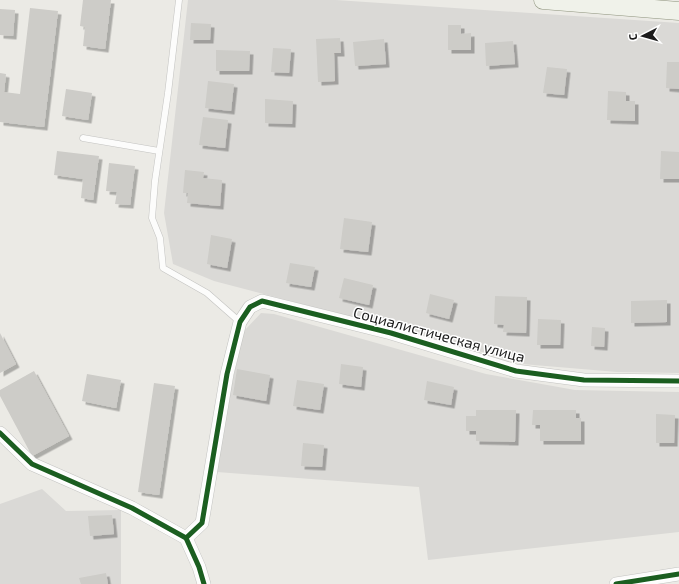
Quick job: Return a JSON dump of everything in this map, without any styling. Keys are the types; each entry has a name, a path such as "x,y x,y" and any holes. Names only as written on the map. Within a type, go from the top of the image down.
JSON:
{"main road":[{"path":"544,0 602,2 679,11"}],"street":[{"name":"Социалистическая улица","path":"186,538 202,523 227,374 240,322 250,307 262,301 391,333 516,371 584,380 679,381"},
{"path":"0,433 32,464 132,508 186,538 199,567 204,584"},
{"path":"616,584 679,574"}],"lane":[{"path":"179,0 152,218 160,238 163,268 207,293 240,322"},
{"path":"83,138 160,151"}],"shaded area":[{"path":"188,0 336,0 679,23 679,373 617,372 522,364 452,343 214,281 173,264 164,213"},
{"path":"261,313 274,314 486,374 575,390 679,392 679,532 428,560 419,487 217,472 227,405 244,331"},
{"path":"42,489 66,511 121,510 121,584 0,584 0,504"}],"building":[{"path":"83,0 111,0 105,49 83,46 85,27 80,26"},
{"path":"30,8 58,11 44,127 0,122 0,73 6,74 4,92 20,94"},
{"path":"0,9 15,10 13,36 0,35"},
{"path":"191,23 211,24 210,40 190,40"},
{"path":"448,25 461,25 461,34 471,33 471,50 448,50"},
{"path":"340,38 341,53 334,53 335,81 318,82 316,39"},
{"path":"384,39 386,64 355,66 353,42"},
{"path":"513,41 515,64 486,66 485,43"},
{"path":"273,48 291,49 289,73 271,72"},
{"path":"216,50 250,51 249,71 216,71"},
{"path":"667,62 679,62 679,89 666,88"},
{"path":"547,67 567,69 564,95 543,93"},
{"path":"208,81 234,84 231,111 205,108"},
{"path":"66,89 92,93 88,120 62,116"},
{"path":"608,91 626,92 626,101 635,101 635,121 607,120"},
{"path":"265,99 293,101 292,124 265,123"},
{"path":"203,117 228,120 225,148 199,145"},
{"path":"57,151 99,156 93,200 81,198 83,179 54,175"},
{"path":"661,151 679,152 679,179 660,179"},
{"path":"109,163 135,166 130,205 115,204 117,192 106,191"},
{"path":"185,170 204,172 203,178 222,180 220,206 187,203 188,193 183,193"},
{"path":"344,218 372,222 368,252 340,249"},
{"path":"211,235 232,239 227,268 207,264"},
{"path":"290,263 315,267 311,287 286,283"},
{"path":"344,278 373,285 369,305 339,298"},
{"path":"430,294 454,300 449,319 426,313"},
{"path":"495,296 527,297 526,333 503,332 504,325 494,324"},
{"path":"667,300 667,322 631,323 631,301"},
{"path":"538,319 561,320 560,345 537,345"},
{"path":"592,327 605,328 604,347 591,346"},
{"path":"0,333 16,364 0,373"},
{"path":"341,364 363,367 361,387 339,384"},
{"path":"237,369 270,375 266,401 233,395"},
{"path":"34,371 69,436 32,456 0,396 0,390"},
{"path":"87,374 121,380 116,408 82,401"},
{"path":"297,380 324,384 320,410 293,406"},
{"path":"427,381 454,387 451,405 424,400"},
{"path":"154,383 175,386 159,495 138,492"},
{"path":"476,410 516,410 515,442 476,441 476,431 466,431 466,416 476,416"},
{"path":"533,410 576,410 576,418 581,418 581,441 540,441 540,425 532,425"},
{"path":"656,414 675,415 674,443 656,443"},
{"path":"303,443 324,445 322,467 301,466"},
{"path":"112,515 114,534 90,536 88,516"},
{"path":"106,573 108,584 81,584 79,578"}],"cycle path":[{"path":"186,538 202,523 227,374 240,322 250,307 262,301 391,333 516,371 584,380 679,381"},
{"path":"0,433 32,464 132,508 186,538 199,567 204,584"},
{"path":"616,584 679,574"}]}
